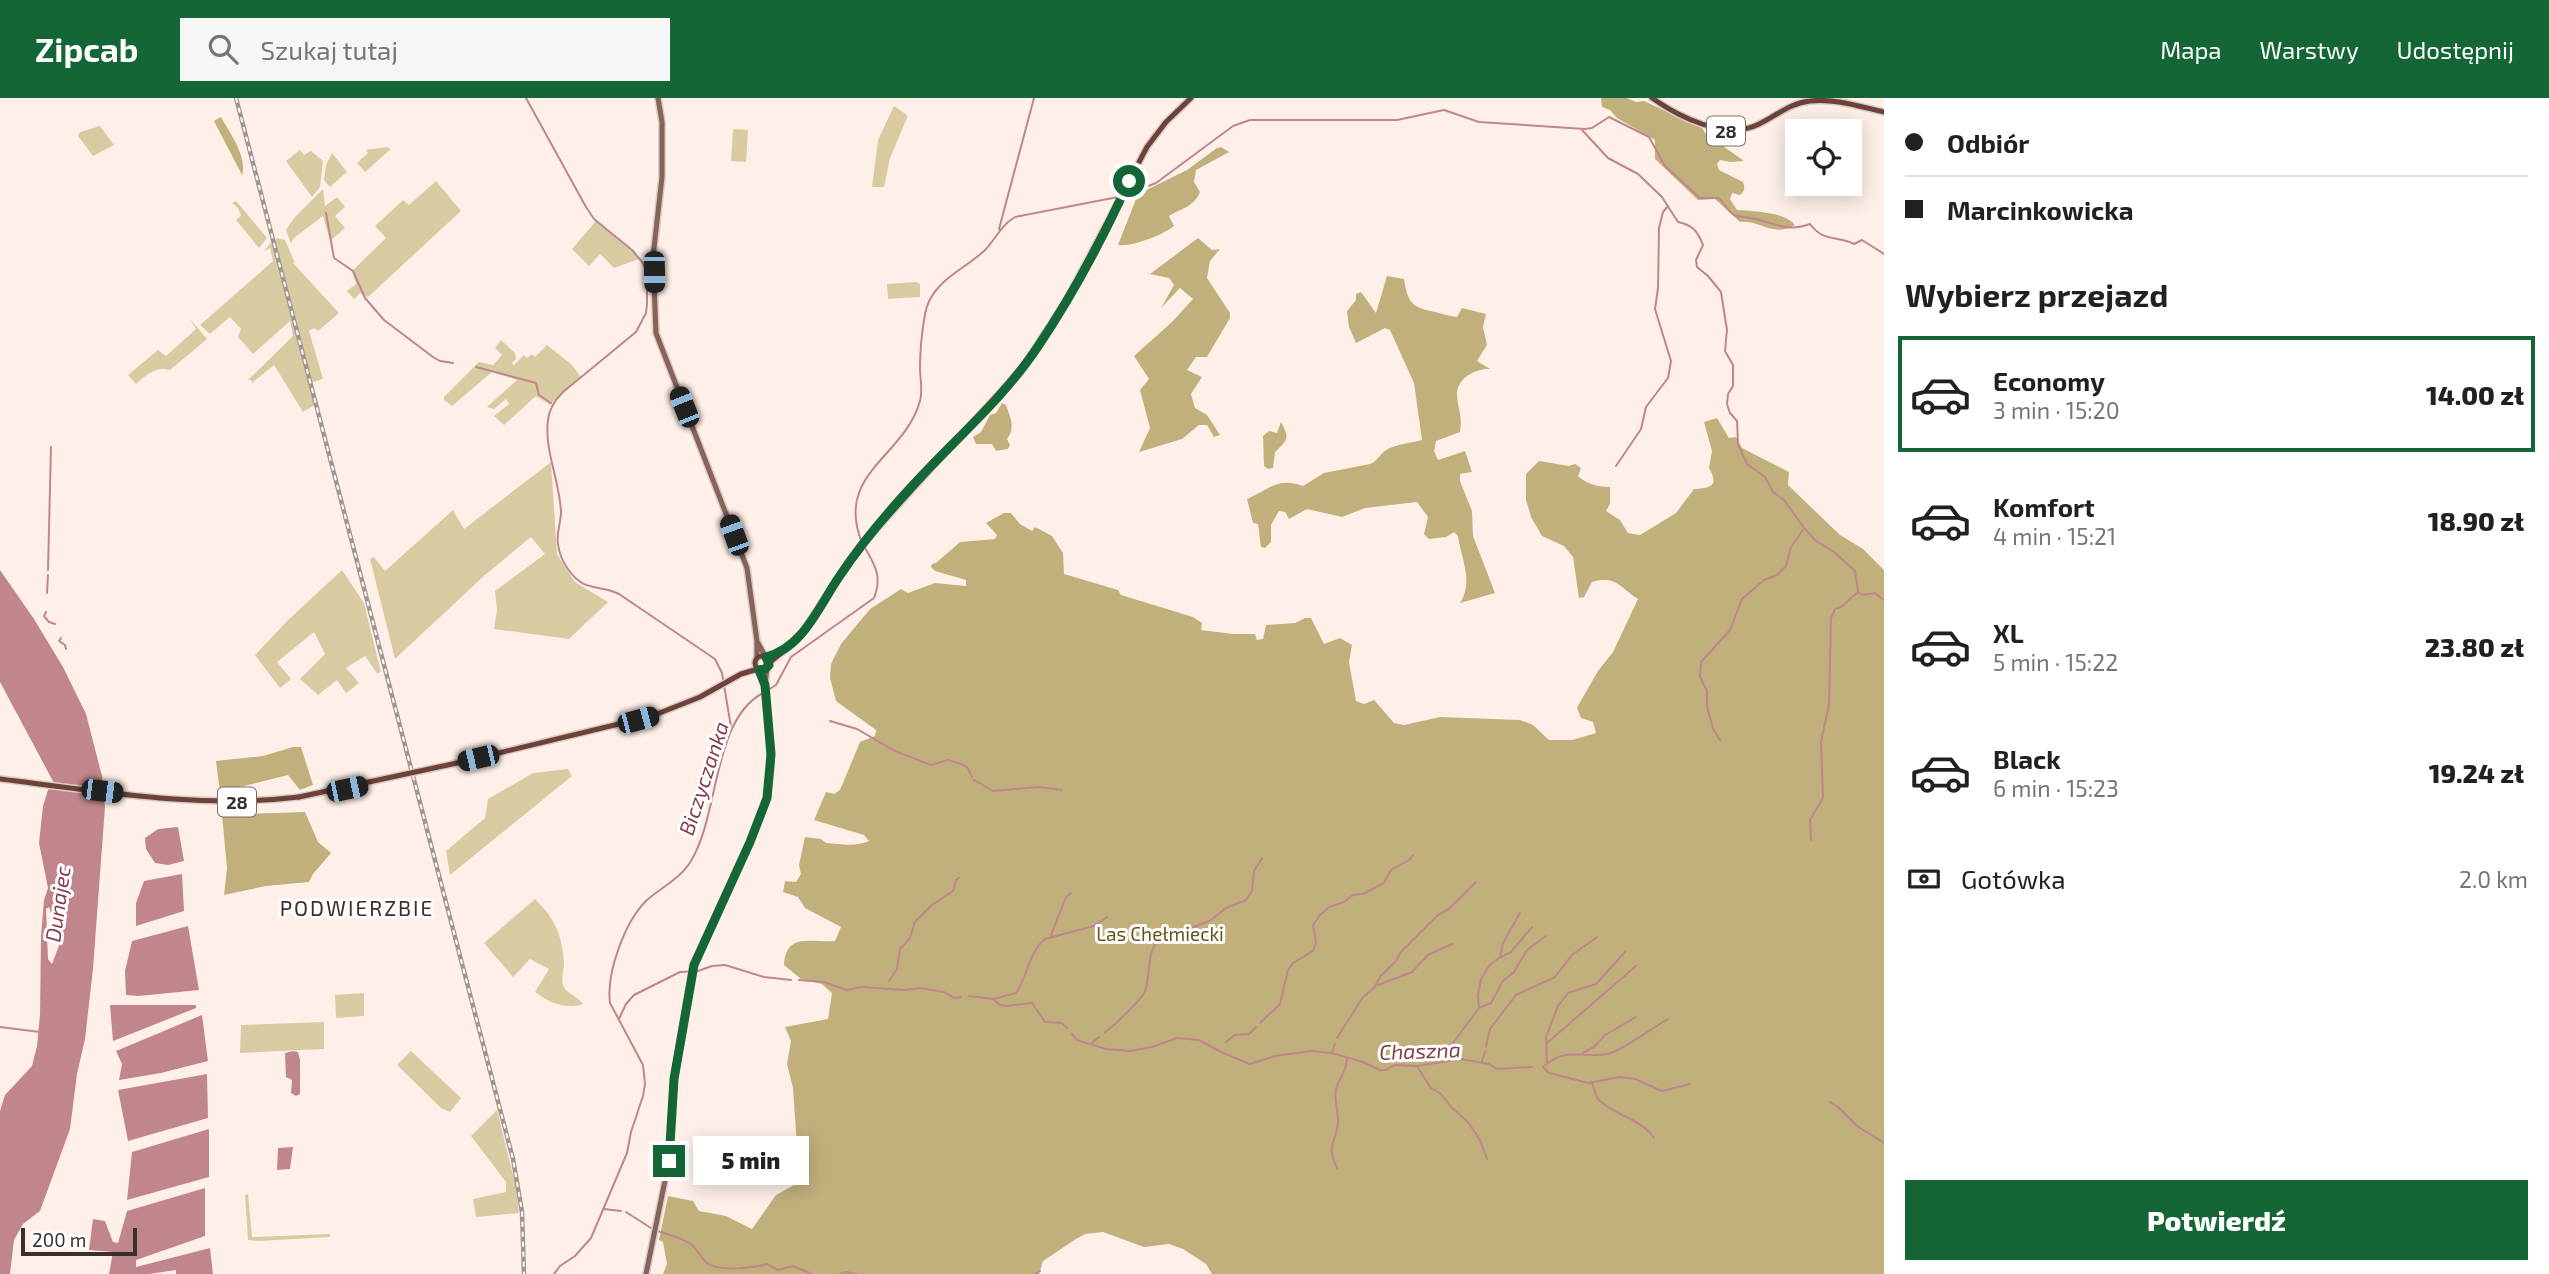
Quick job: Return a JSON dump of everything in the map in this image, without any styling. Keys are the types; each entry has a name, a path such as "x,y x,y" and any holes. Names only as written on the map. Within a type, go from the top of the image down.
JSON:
{"main road":[{"name":"28","path":"0,779 175,800 242,802 324,793 667,711 780,654 802,633 870,536 909,490 972,425 1036,350 1087,264 1155,136 1191,98"},
{"name":"28","path":"1652,98 1712,128 1734,131 1755,127 1790,107 1810,101 1884,112"},
{"path":"757,664 767,661"}],"street":[{"path":"658,98 662,122 662,177 653,257 656,333 747,568 757,641 757,664 765,685"},
{"path":"646,1274 669,1161 674,1079 692,971 764,808 771,767 765,685 767,661 757,641"}],"shaded area":[{"path":"894,106 907,115 907,118 890,158 884,187 872,187 878,140"},
{"path":"100,126 114,145 93,156 78,136 80,132"},
{"path":"733,129 748,130 746,162 731,161"},
{"path":"387,147 391,149 365,172 357,163 368,153 366,150"},
{"path":"300,150 304,155 311,151 323,161 320,187 312,197 286,161"},
{"path":"332,153 347,172 330,187 324,180 326,165"},
{"path":"436,181 461,211 368,297 360,293 354,299 347,291 356,284 352,271 386,238 375,226 403,200 409,205"},
{"path":"323,189 325,206 337,197 345,207 335,216 345,228 330,241 323,216 294,238 291,243 295,255 286,230 294,218"},
{"path":"236,201 267,238 259,248 236,220 241,216 232,203"},
{"path":"596,221 639,259 614,268 600,254 589,266 572,249"},
{"path":"277,238 285,240 293,263 339,313 318,331 314,328 309,331 323,379 311,383 274,241"},
{"path":"272,241 315,405 303,412 274,365 252,383 248,380 293,336 290,321 253,354 238,337 241,329 230,317 210,334 200,325 273,261 270,248 264,251"},
{"path":"887,284 920,284 920,297 888,299"},
{"path":"190,319 207,339 170,370 156,370 136,384 128,375 158,350 166,356 196,329"},
{"path":"501,340 515,353 516,359 512,363 514,365 524,355 527,358 532,354 535,357 547,345 571,364 581,377 550,405 536,396 504,425 494,416 509,404 506,399 494,409 487,407 517,380 492,372 452,406 444,400 479,362 493,365 502,355 495,348"},
{"path":"551,462 557,554 575,582 608,602 569,639 494,629 497,610 495,591 545,554 531,537 485,575 395,659 370,559 374,557 385,571 453,510 464,529"},
{"path":"342,570 364,603 381,672 377,673 365,656 346,668 359,683 346,693 337,680 318,695 300,679 325,654 314,632 277,662 291,679 280,688 255,655"},
{"path":"568,769 572,776 450,875 446,851 485,818 488,799 533,773"},
{"path":"535,899 548,913 559,935 564,963 563,985 583,1004 563,1005 540,996 535,992 549,969 530,959 513,977 484,943"},
{"path":"364,993 364,1016 336,1018 335,995"},
{"path":"324,1022 324,1049 240,1053 241,1025"},
{"path":"411,1051 461,1098 450,1112 441,1108 397,1065"},
{"path":"497,1110 516,1187 519,1213 476,1217 473,1199 506,1192 506,1182 471,1136"},
{"path":"248,1194 252,1237 329,1234 331,1237 248,1240 245,1195"}],"green space":[{"path":"1601,98 1644,101 1702,128 1706,134 1744,161 1720,160 1717,164 1719,170 1743,182 1743,192 1740,195 1732,193 1730,199 1737,210 1784,217 1795,225 1780,230 1740,222 1715,199 1698,200 1655,159 1655,140 1602,107"},
{"path":"221,117 240,153 242,175 214,121"},
{"path":"1221,147 1229,152 1196,170 1194,182 1200,192 1191,204 1169,216 1174,226 1147,240 1118,245 1138,194 1187,170"},
{"path":"1198,238 1212,250 1220,249 1210,261 1207,278 1230,313 1230,318 1207,357 1196,357 1187,370 1202,377 1191,394 1195,408 1207,415 1220,435 1214,437 1207,425 1199,425 1182,439 1139,452 1150,428 1140,390 1149,379 1134,356 1193,299 1180,288 1161,308 1174,285 1169,278 1150,274"},
{"path":"1387,276 1404,279 1412,303 1421,308 1457,317 1462,308 1486,314 1483,327 1487,345 1477,361 1490,369 1474,372 1461,382 1457,393 1460,432 1436,441 1434,451 1438,460 1465,451 1472,472 1460,474 1460,481 1472,511 1473,536 1495,593 1460,603 1466,578 1458,536 1454,532 1446,537 1429,539 1424,534 1428,517 1417,502 1365,508 1342,517 1307,509 1289,519 1285,512 1279,511 1271,525 1271,542 1265,548 1261,547 1258,524 1253,523 1247,499 1280,484 1303,486 1324,473 1370,464 1392,447 1422,440 1414,383 1390,330 1385,328 1356,343 1349,327 1347,311 1356,300 1356,294 1361,292 1376,313"},
{"path":"1002,403 1006,405 1011,422 1008,449 996,451 992,444 976,444 973,437 981,432 990,415 996,413"},
{"name":"Las Chełmiecki","path":"1717,418 1729,438 1736,437 1742,448 1789,472 1788,485 1840,535 1863,549 1884,570 1884,1274 1212,1274 1206,1264 1183,1249 1169,1244 1144,1247 1103,1232 1085,1234 1076,1239 1043,1261 1039,1274 663,1274 667,1264 663,1242 659,1240 668,1196 693,1201 699,1211 726,1216 752,1229 776,1195 796,1184 798,1161 793,1088 787,1064 791,1041 785,1027 828,1019 832,993 822,984 801,979 784,965 789,948 795,943 835,941 841,927 805,908 798,897 783,892 785,881 796,882 801,874 799,865 805,837 821,839 826,843 859,844 869,841 864,835 814,820 826,792 834,794 840,790 860,742 875,736 876,730 836,701 830,678 831,664 841,644 870,609 901,589 908,593 935,583 966,586 966,580 935,571 931,567 932,564 960,542 995,539 997,535 986,523 1004,513 1011,513 1020,524 1032,531 1035,527 1052,536 1063,553 1064,574 1193,617 1202,623 1201,630 1255,634 1257,640 1263,639 1266,625 1295,623 1311,618 1324,644 1340,638 1352,645 1349,662 1356,701 1364,704 1374,700 1394,723 1404,725 1440,717 1520,720 1533,725 1549,740 1572,740 1596,733 1593,722 1581,718 1577,708 1598,671 1613,652 1638,599 1618,584 1607,580 1592,582 1584,597 1579,598 1573,557 1564,546 1542,536 1531,517 1526,500 1526,474 1539,461 1569,466 1575,464 1581,468 1578,476 1581,479 1610,487 1610,504 1606,511 1620,520 1628,533 1640,535 1676,513 1694,489 1712,484 1709,468 1712,451 1704,422"},
{"path":"1281,422 1286,438 1275,452 1273,468 1268,469 1264,466 1263,436 1269,431 1277,433"},
{"path":"301,747 313,785 300,790 288,775 220,792 216,761 263,756"},
{"path":"305,812 318,842 331,853 309,882 266,886 224,895 227,868 222,815"}],"water":[{"name":"Dunajec","path":"0,570 63,667 86,714 102,776 105,807 93,969 70,1129 40,1211 23,1224 14,1240 10,1274 0,1274 0,1111 5,1095 32,1066 37,1046 41,936 44,900 48,888 39,843 43,806 48,790 55,785 0,682","holes":["49,907 60,943 52,964 48,959 46,909"]},
{"path":"178,827 184,861 168,865 155,863 146,849 145,838 158,829"},
{"path":"182,874 184,911 136,926 136,903 144,881"},
{"path":"188,926 199,990 126,995 125,971 132,941"},
{"path":"110,1005 196,1005 196,1008 113,1041"},
{"path":"202,1015 208,1061 119,1080 122,1064 116,1051"},
{"path":"298,1052 300,1060 300,1094 296,1096 291,1093 292,1080 286,1077 285,1053"},
{"path":"207,1074 208,1118 128,1141 118,1090"},
{"path":"209,1129 209,1177 127,1200 132,1152"},
{"path":"293,1147 290,1169 277,1170 278,1148"},
{"path":"205,1188 205,1236 136,1260 136,1267 210,1248 213,1274 176,1274 176,1270 149,1274 109,1274 113,1252 89,1250 93,1219 105,1221 113,1242 118,1243 127,1211"}],"waterway":[{"path":"526,98 594,219 632,250 643,263 647,275 646,313 636,332 563,392 550,412 547,431 561,512 558,540 560,554 568,569 580,582 619,594 715,659 722,673 731,727"},
{"path":"999,229 1034,98"},
{"name":"Biczyczanka","path":"1123,196 1156,183 1233,126 1250,120 1397,120 1444,110 1479,122 1585,129 1592,128 1609,117 1649,137 1665,166 1700,198 1719,198 1734,215 1786,227 1810,224 1820,234 1854,244 1862,240 1884,254"},
{"path":"1582,130 1608,158 1638,174 1662,197 1678,222 1691,227 1701,240 1703,245 1696,260 1697,267 1721,292 1727,330 1725,351 1733,365 1733,386 1728,394 1727,404 1737,421 1738,444 1747,464 1765,477 1773,492 1784,500 1816,541 1834,552 1855,571 1858,592 1863,595 1875,593 1884,600"},
{"name":"Biczyczanka","path":"862,543 856,519 857,499 874,467 912,421 920,401 923,327 928,303 934,293 985,250 1015,217 1118,197"},
{"path":"1616,466 1641,429 1646,407 1668,378 1671,361 1655,309 1659,228 1663,212 1668,206"},
{"path":"326,213 334,258 353,271 365,298 384,320 433,357 453,363"},
{"path":"476,367 536,383 539,395 551,403"},
{"path":"48,570 51,447"},
{"path":"1720,740 1713,729 1707,706 1707,691 1700,677 1701,662 1730,630 1742,599 1786,566 1791,547 1803,530"},
{"name":"Biczyczanka","path":"768,690 776,685 791,657 874,598 878,584 877,572 865,548"},
{"path":"47,593 48,575"},
{"path":"1811,840 1810,820 1823,798 1821,742 1829,704 1831,618 1835,609 1857,593"},
{"path":"46,612 44,616 55,624"},
{"path":"61,638 59,641 66,649"},
{"name":"Biczyczanka","path":"554,1274 591,1238 627,1153 643,1096 643,1065 610,1003 611,977 619,948 639,909 691,861 707,818 725,745 746,706 763,693"},
{"path":"830,721 857,729 895,751 931,765 948,760 961,764 967,767 972,777"},
{"path":"974,780 993,791 1038,787 1062,790"},
{"path":"1260,1023 1280,1004 1288,970 1293,963 1313,951 1316,942 1313,925 1320,915 1329,907 1384,883 1391,870 1413,855"},
{"path":"1161,938 1179,929 1189,929 1211,920 1226,908 1246,900 1252,891 1254,871 1262,858"},
{"path":"889,981 897,969 900,949 910,938 915,922 932,905 953,891 959,878"},
{"path":"1337,1038 1363,997 1374,988 1401,952 1476,882"},
{"path":"1051,935 1066,897 1071,893"},
{"path":"1453,1043 1479,1008 1481,979 1489,966 1500,957 1503,943 1520,913"},
{"path":"993,999 1016,993 1035,951 1045,939 1094,926 1107,917"},
{"path":"1501,957 1511,952 1532,927"},
{"path":"1479,1008 1491,1003 1503,981 1514,972 1527,950 1546,936"},
{"path":"1486,1047 1490,1029 1516,995 1555,977 1572,955 1597,937"},
{"path":"1105,1032 1143,995 1151,953 1157,941"},
{"path":"1378,985 1412,972 1428,955 1452,944"},
{"path":"1547,1063 1546,1037 1558,1006 1568,993 1596,984 1625,952"},
{"name":"Chaszna","path":"619,1019 634,995 680,972 725,965 764,977 791,980"},
{"path":"1547,1043 1636,966"},
{"name":"Chaszna","path":"799,980 824,982 847,990 862,987 905,990 919,988 944,992 954,998 961,997"},
{"name":"Chaszna","path":"969,996 993,999 1006,1006 1032,1003 1045,1022 1062,1023 1067,1028"},
{"path":"1583,1053 1594,1047 1605,1035 1636,1017"},
{"name":"Chaszna","path":"1668,1019 1617,1051 1601,1055 1560,1056 1543,1067 1549,1073 1588,1083 1620,1077 1635,1079 1662,1091 1690,1084"},
{"path":"0,1027 40,1032"},
{"path":"1226,1042 1235,1035 1249,1034 1256,1027"},
{"name":"Chaszna","path":"1072,1034 1077,1040 1106,1049 1130,1051 1177,1038 1199,1040 1250,1064 1275,1056 1311,1051 1332,1053 1380,1070 1394,1065 1417,1066 1461,1059 1489,1064 1497,1069 1532,1067"},
{"path":"1092,1043 1099,1037"},
{"path":"1332,1053 1335,1044"},
{"path":"1449,1059 1451,1049"},
{"path":"1482,1061 1485,1052"},
{"path":"1337,1168 1332,1149 1338,1124 1336,1094 1347,1059"},
{"path":"1417,1066 1430,1087 1441,1094 1468,1122 1480,1140 1487,1159"},
{"path":"1592,1083 1598,1099 1604,1105 1635,1121 1654,1138"},
{"path":"1830,1102 1857,1126 1884,1143"},
{"path":"604,1209 621,1211"},
{"path":"626,1212 651,1228"},
{"path":"658,1231 689,1243 707,1263 719,1268 767,1264 778,1270 793,1266 812,1274"},
{"path":"1035,1274 1040,1271"},
{"path":"840,1274 856,1274"}],"railway":[{"path":"236,98 513,1159 522,1212 524,1274"}],"district":[{"name":"PODWIERZBIE","path":"357,907"}],"route":[{"path":"669,1161 674,1079 694,965 767,798 771,754 765,685 759,670 769,665 766,657 780,654 797,640 842,572 870,536 934,462 1010,383 1036,350 1067,299 1129,181"}]}
